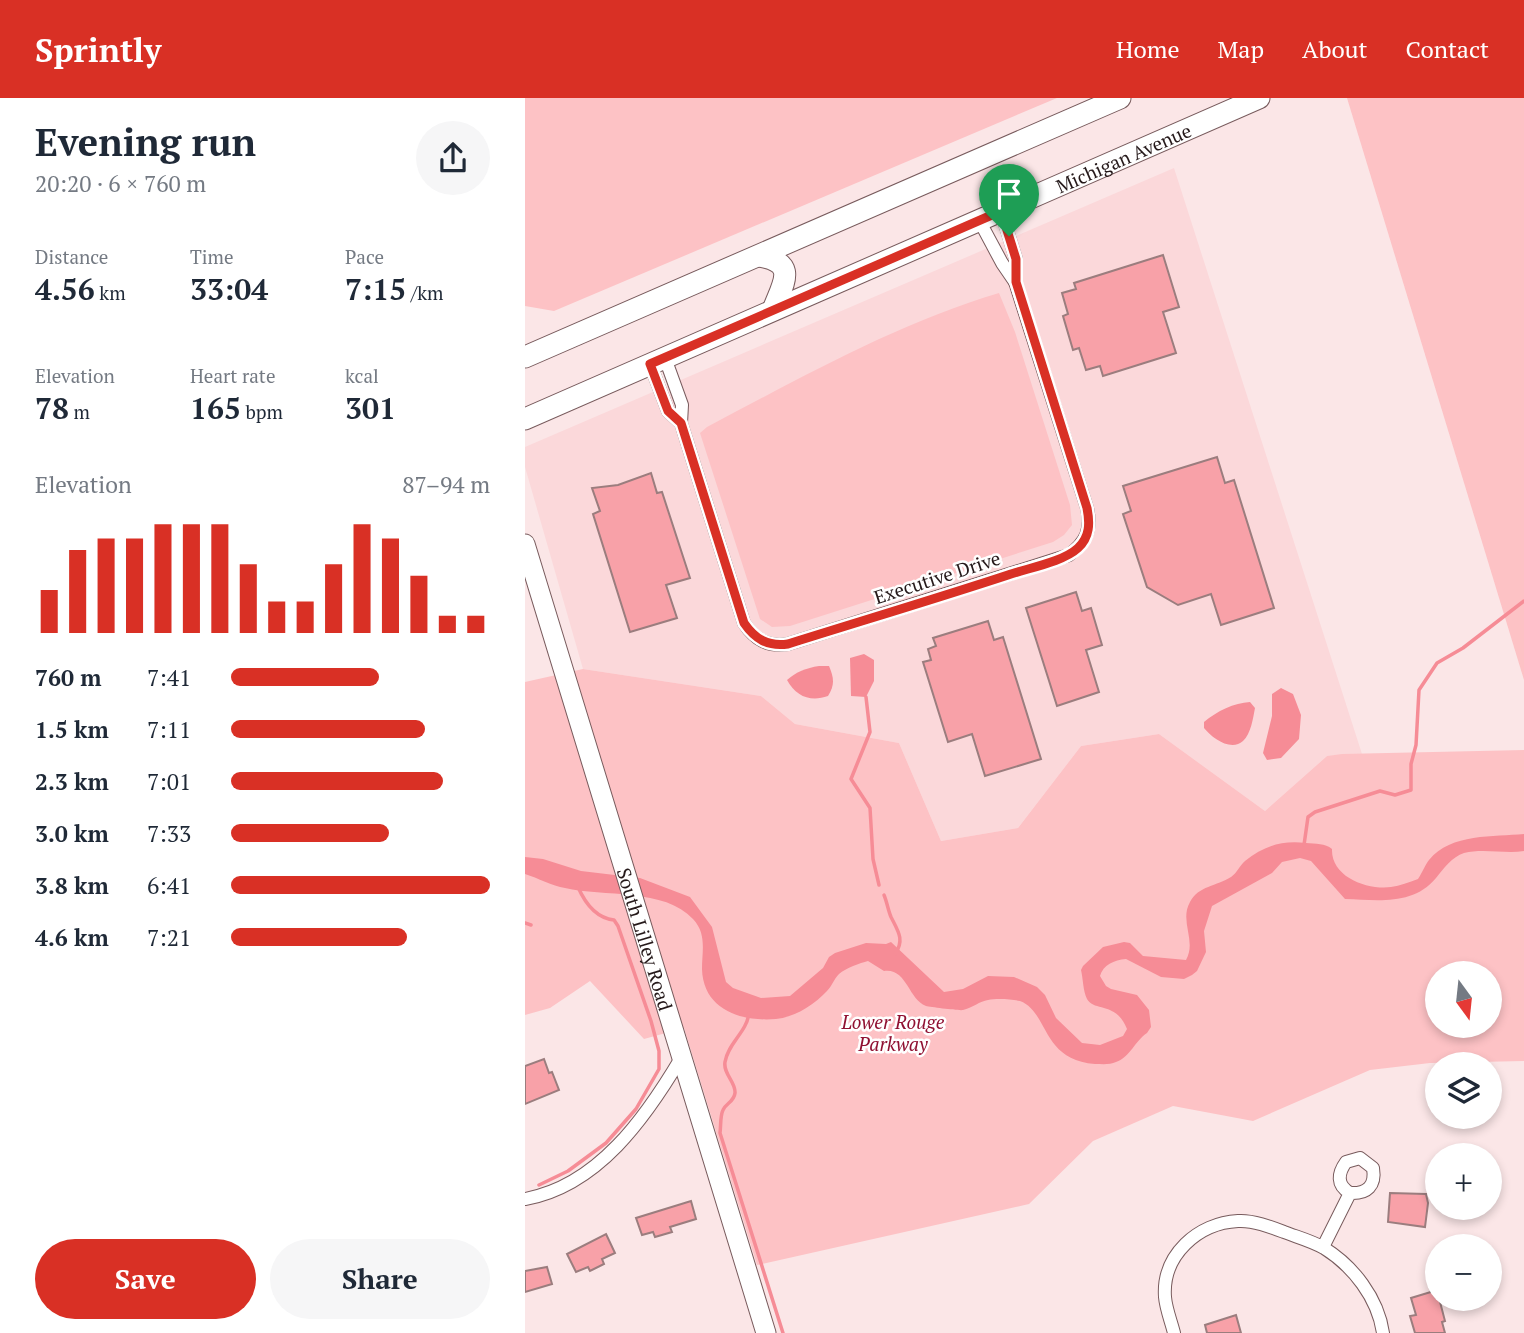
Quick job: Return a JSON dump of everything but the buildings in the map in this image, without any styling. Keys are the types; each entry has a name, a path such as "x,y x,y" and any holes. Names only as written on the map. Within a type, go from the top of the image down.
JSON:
{"main road":[{"path":"525,357 1119,98"},
{"name":"Michigan Avenue","path":"525,419 1259,98"},
{"path":"759,256 776,260 785,272 784,286 773,310"}],"street":[{"name":"Executive Drive","path":"658,361 682,405 681,423 744,623 762,642 788,644 1069,555 1080,547 1086,538 1090,519 1016,282 1016,259 1001,211"},
{"name":"Executive Drive","path":"979,220 1002,263 1016,282"},
{"name":"South Lilley Road","path":"525,544 766,1333"},
{"path":"525,1199 554,1190 584,1174 609,1155 649,1108 681,1058"},
{"path":"1323,1247 1350,1193"},
{"path":"1174,1333 1167,1311 1166,1281 1178,1251 1188,1240 1211,1227 1239,1220 1269,1226 1323,1247 1357,1276 1370,1296 1383,1333"}],"shaded area":[{"path":"1174,168 1362,754 1327,756 1265,811 1159,734 1081,746 1018,828 941,841 899,743 795,724 761,696 583,669 525,467 525,447"},
{"path":"864,654 874,660 874,681 866,697 851,696 850,658"},
{"path":"829,666 832,674 833,685 828,696 805,697 795,691 787,680 801,671"},
{"path":"1281,688 1293,694 1301,715 1299,739 1281,758 1267,760 1263,753 1272,716 1272,694"},
{"path":"1250,702 1255,708 1251,726 1246,738 1238,744 1222,742 1204,728 1204,722 1220,711"},
{"path":"1524,834 1524,851 1464,853 1452,860 1427,887 1406,897 1394,899 1345,899 1311,861 1300,858 1282,862 1272,873 1212,906 1204,931 1206,952 1197,971 1192,975 1184,979 1161,977 1126,959 1106,966 1100,976 1106,986 1137,995 1149,1010 1151,1027 1121,1060 1106,1064 1077,1061 1065,1054 1055,1045 1036,1015 1020,1001 991,999 961,1010 926,1006 915,997 898,974 884,971 868,961 842,972 822,996 797,1013 776,1019 738,1015 717,1004 709,995 702,969 703,943 700,931 693,919 681,909 650,898 560,887 525,874 525,857 543,859 581,871 640,878 690,897 712,927 726,982 733,988 761,998 790,996 823,968 829,957 835,953 866,943 891,942 944,992 963,989 988,976 1014,977 1037,987 1045,995 1056,1018 1082,1043 1100,1045 1123,1036 1127,1029 1117,1014 1090,1003 1087,999 1081,970 1083,966 1103,947 1124,942 1130,943 1143,956 1186,960 1190,946 1186,916 1193,897 1203,889 1231,877 1245,861 1259,851 1289,842 1323,845 1332,849 1337,867 1352,880 1372,886 1391,887 1418,879 1429,860 1449,845 1473,838"}],"green space":[{"path":"525,98 1057,98 554,311 525,306"},
{"path":"1347,98 1524,98 1524,680"},
{"path":"999,293 1015,332 1070,505 1072,525 1064,535 1053,542 790,626 772,627 760,619 700,433 778,389 886,336"},
{"name":"Lower Rouge Parkway","path":"583,669 761,696 795,724 899,743 941,841 1018,828 1081,746 1159,734 1265,811 1327,756 1524,750 1524,1061 1502,1061 1502,1052 1425,1052 1425,1064 1370,1070 1253,1121 1173,1106 1093,1141 1029,1204 757,1265 684,1028 644,1039 590,981 550,1008 525,1015 525,682"}],"waterway":[{"path":"1304,845 1308,817 1315,812 1380,791 1395,795 1411,790 1419,690 1437,663 1463,648 1524,601"},
{"path":"866,697 870,732 851,779 870,808 873,859 879,885"},
{"path":"539,1185 568,1171 606,1143 636,1109 659,1069 659,1051 651,1021 618,926 614,920 592,909 578,887"},
{"path":"884,895 899,936 900,944 895,954"},
{"path":"525,923 531,925"},
{"path":"749,1013 748,1020 725,1062 735,1093 722,1112 720,1133 783,1333"}],"route":[{"path":"1001,211 1009,236 1016,259 1016,282 1090,519 1086,538 1080,547 1069,555 992,580 788,644 762,642 744,623 681,423 668,411 650,364 1001,211"}]}
